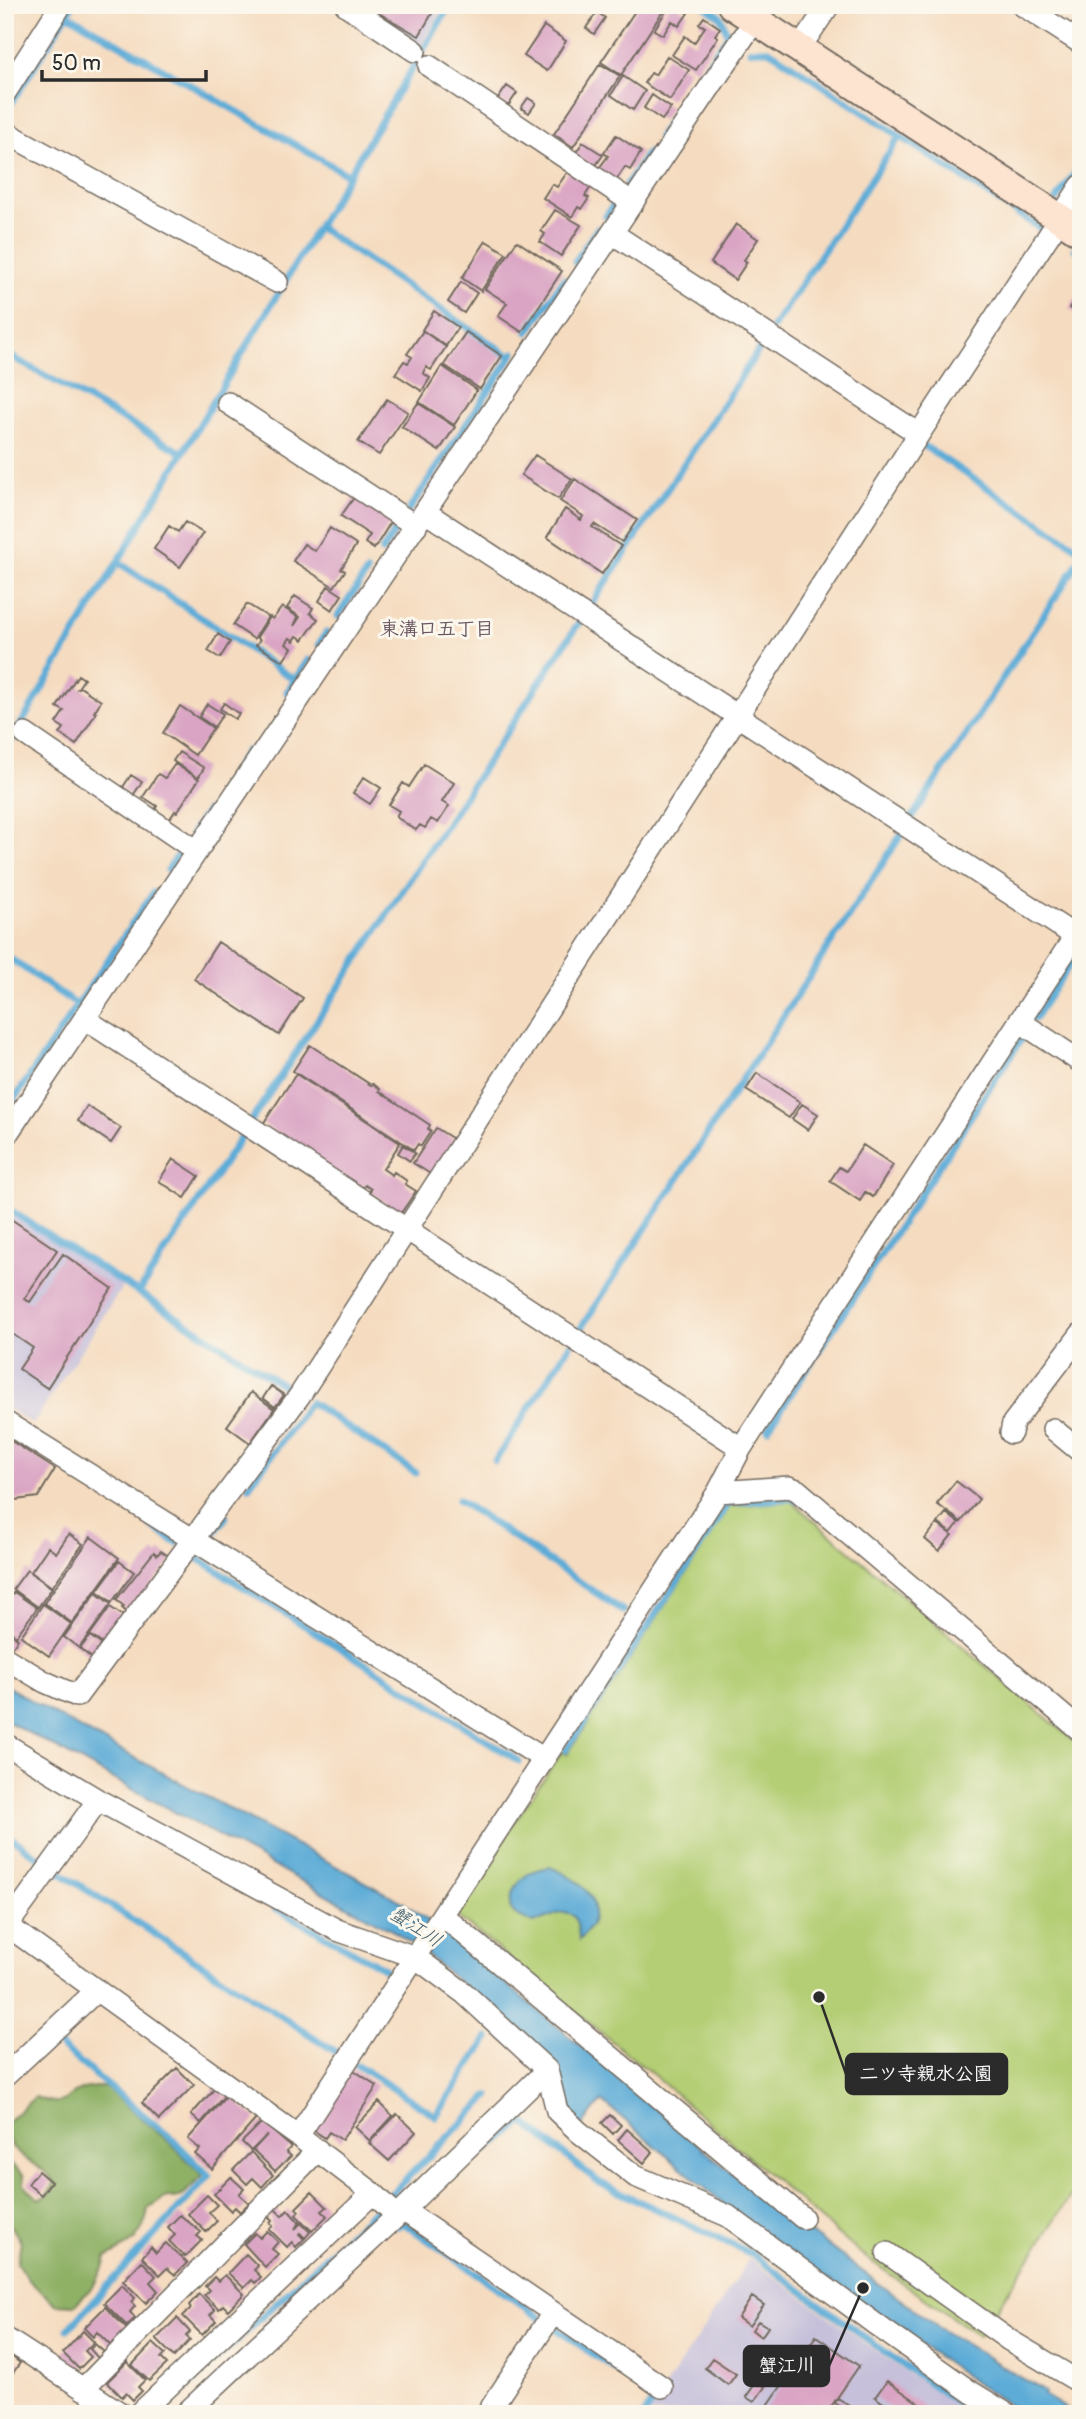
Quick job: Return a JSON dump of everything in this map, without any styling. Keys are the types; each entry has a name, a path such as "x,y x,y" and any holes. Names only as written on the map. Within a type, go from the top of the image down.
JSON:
{"street":[{"path":"5,93 61,5"},
{"path":"346,5 633,203"},
{"path":"732,5 1070,225"},
{"path":"799,49 829,5"},
{"path":"1022,5 1081,43"},
{"path":"5,1137 755,20"},
{"path":"5,132 277,282"},
{"path":"5,1658 45,1682 77,1696 300,1395 919,434 1070,225 1081,186"},
{"path":"612,233 919,434"},
{"path":"228,403 738,715 1078,931 741,1448 718,1492 298,2136"},
{"path":"24,734 197,851"},
{"path":"85,1019 741,1448"},
{"path":"1019,1021 1081,1062"},
{"path":"1011,1433 1013,1423 1081,1334"},
{"path":"5,1422 544,1759"},
{"path":"1053,1429 1081,1452"},
{"path":"718,1492 789,1487 797,1490 1081,1731"},
{"path":"5,1744 98,1800 337,1930 415,1957 464,1993 547,2070 557,2111 635,2176 727,2216 881,2329 1007,2414"},
{"path":"98,1800 6,1926 318,2150 388,2205 662,2387"},
{"path":"442,1915 803,2218"},
{"path":"5,2076 97,1990"},
{"path":"139,2414 547,2070"},
{"path":"83,2389 318,2150"},
{"path":"185,2414 388,2205"},
{"path":"887,2253 1009,2340 1081,2383"},
{"path":"487,2414 553,2313"},
{"path":"5,2338 122,2414"}],"shaded area":[{"path":"358,5 444,5 420,46"},
{"path":"5,1210 123,1286 33,1424 5,1407"},
{"path":"749,2259 891,2362 969,2414 647,2414"}],"green space":[{"path":"791,1501 1081,1747 1081,2180 979,2336 861,2254 656,2077 458,1917 456,1908 562,1752 567,1755 730,1506"},
{"path":"105,2087 203,2175 184,2194 176,2198 167,2197 148,2208 140,2233 129,2244 106,2258 94,2284 74,2305 56,2304 28,2280 17,2263 21,2242 5,2222 5,2159 24,2176 24,2185 39,2199 46,2196 55,2183 11,2146 6,2123 35,2097 61,2102 80,2090"}],"water":[{"path":"5,1685 66,1721 401,1901 443,1931 751,2189 939,2328 1045,2392 1044,2395 1075,2414 1024,2414 978,2385 737,2215 602,2101 579,2129 564,2115 554,2061 428,1956 397,1933 5,1720"},
{"path":"549,1867 573,1879 590,1896 593,1916 589,1928 579,1940 578,1927 571,1914 565,1912 533,1923 515,1914 510,1908 511,1899 521,1880 533,1872"}],"building":[{"path":"365,5 437,5 419,36"},
{"path":"639,5 667,5 621,75 601,62"},
{"path":"670,5 676,5 688,13 679,26 672,21 663,35 654,30"},
{"path":"597,12 605,18 594,34 586,28"},
{"path":"704,17 720,28 715,35 718,37 696,70 672,55 685,36 694,43 705,27 699,24"},
{"path":"544,26 566,41 547,71 524,56"},
{"path":"667,56 689,70 670,100 644,83 651,73 655,75"},
{"path":"600,64 620,76 573,147 554,134"},
{"path":"623,76 645,91 633,110 611,95"},
{"path":"507,86 517,93 508,106 498,99"},
{"path":"652,95 671,108 662,120 644,108"},
{"path":"528,98 536,103 529,113 521,108"},
{"path":"616,135 641,152 630,170 625,167 615,182 597,171 608,156 604,153"},
{"path":"583,142 603,155 594,168 574,155"},
{"path":"571,167 594,182 585,196 589,198 582,209 578,207 572,217 543,198 552,184 557,187"},
{"path":"555,210 581,225 561,256 540,242 545,234 541,231"},
{"path":"736,224 758,239 735,280 711,263"},
{"path":"486,241 506,253 481,291 462,278"},
{"path":"517,241 562,271 522,332 498,316 507,303 485,289"},
{"path":"461,282 477,293 464,313 448,302"},
{"path":"1081,290 1081,316 1069,308"},
{"path":"434,311 458,327 446,346 422,330"},
{"path":"423,331 446,347 431,370 426,367 423,373 430,378 422,391 395,374 404,361 408,363 412,357 407,354"},
{"path":"466,332 502,356 480,389 444,365"},
{"path":"442,366 477,390 454,425 419,402"},
{"path":"387,399 408,412 379,455 358,442"},
{"path":"418,403 455,427 439,451 402,427"},
{"path":"535,455 572,479 558,499 521,475"},
{"path":"575,479 637,520 622,542 594,524 592,527 621,546 602,574 547,537 565,509 581,520 583,516 560,501"},
{"path":"355,496 392,520 374,549 365,543 370,535 341,516"},
{"path":"185,522 203,533 180,567 154,549 169,526 178,532"},
{"path":"330,528 356,545 341,569 345,571 334,587 293,561 304,544 315,551"},
{"path":"328,586 342,595 332,610 319,601"},
{"path":"295,596 313,608 310,613 318,619 303,640 297,636 294,641 290,638 286,644 292,648 283,661 256,645 260,640 257,637 270,617 273,619 282,607 298,617 294,626 300,617 287,608"},
{"path":"247,604 268,617 254,639 233,625"},
{"path":"218,634 230,642 220,658 208,651"},
{"path":"78,675 84,679 78,688 101,701 76,745 60,734 64,728 56,723 64,711 57,707"},
{"path":"224,703 239,714 235,719 220,709"},
{"path":"207,704 223,714 214,727 199,717"},
{"path":"180,706 213,728 195,755 163,733"},
{"path":"179,752 204,768 198,778 173,761"},
{"path":"175,764 199,779 169,820 155,810 157,806 143,797 158,774 165,778"},
{"path":"424,764 454,783 442,802 449,806 438,823 431,819 425,828 420,825 416,830 396,817 399,811 389,805 403,783 409,787"},
{"path":"131,775 142,782 132,797 121,790"},
{"path":"364,777 381,788 370,804 353,793"},
{"path":"218,942 303,998 279,1035 194,979"},
{"path":"310,1045 373,1084 379,1091 430,1125 428,1129 431,1131 421,1146 418,1144 414,1150 293,1071"},
{"path":"757,1073 800,1102 789,1118 746,1090"},
{"path":"296,1074 400,1143 383,1169 392,1175 394,1172 416,1191 401,1213 369,1192 371,1189 365,1185 362,1189 263,1124"},
{"path":"802,1104 818,1114 808,1130 792,1119"},
{"path":"87,1106 121,1128 111,1143 78,1121"},
{"path":"436,1128 455,1140 432,1175 413,1163"},
{"path":"403,1145 415,1153 410,1161 398,1153"},
{"path":"863,1145 893,1165 873,1197 865,1192 860,1201 830,1181 839,1167 846,1171"},
{"path":"173,1159 199,1176 185,1198 159,1181"},
{"path":"5,1215 57,1250 24,1299 30,1302 63,1254 112,1288 47,1388 19,1369 33,1348 5,1329"},
{"path":"271,1386 284,1395 275,1407 263,1398"},
{"path":"251,1392 274,1409 250,1443 227,1426"},
{"path":"5,1437 55,1469 38,1497 16,1500 5,1494"},
{"path":"956,1481 979,1499 961,1522 937,1504"},
{"path":"946,1513 959,1523 951,1533 938,1523"},
{"path":"937,1524 952,1535 939,1551 925,1539"},
{"path":"69,1534 83,1544 52,1587 31,1572 48,1547 56,1553"},
{"path":"91,1537 119,1558 72,1623 44,1603"},
{"path":"161,1551 173,1559 129,1614 116,1600 154,1552 157,1555"},
{"path":"119,1561 134,1572 112,1602 97,1591"},
{"path":"27,1570 52,1588 38,1607 13,1589"},
{"path":"14,1592 37,1608 16,1636 5,1628 5,1598 8,1601"},
{"path":"96,1593 111,1604 79,1648 64,1637"},
{"path":"43,1604 71,1624 49,1656 21,1636"},
{"path":"110,1607 125,1617 104,1645 90,1635"},
{"path":"5,1629 18,1639 10,1650 5,1647"},
{"path":"90,1636 106,1648 96,1661 80,1649"},
{"path":"177,2068 194,2085 159,2120 142,2103"},
{"path":"352,2069 377,2086 342,2140 329,2132 325,2138 309,2127"},
{"path":"216,2087 225,2095 201,2123 191,2115"},
{"path":"228,2094 256,2119 212,2169 195,2154 200,2149 188,2139"},
{"path":"379,2102 393,2116 370,2141 355,2127"},
{"path":"397,2114 416,2132 389,2161 369,2143"},
{"path":"610,2115 621,2125 613,2134 602,2123"},
{"path":"262,2122 291,2147 286,2152 291,2156 275,2171 253,2150 267,2135 251,2151 242,2142"},
{"path":"627,2129 653,2152 644,2163 618,2140"},
{"path":"251,2152 273,2175 262,2187 253,2178 247,2184 233,2170"},
{"path":"38,2171 51,2182 41,2195 28,2184"},
{"path":"231,2177 244,2189 239,2194 249,2203 240,2212 235,2207 231,2211 214,2194"},
{"path":"312,2192 327,2207 322,2211 327,2216 312,2231 296,2215 299,2211 296,2208"},
{"path":"207,2195 217,2205 209,2212 217,2221 206,2232 188,2214"},
{"path":"273,2207 282,2216 288,2210 299,2222 295,2229 301,2223 310,2232 305,2238 299,2234 304,2239 296,2247 292,2242 287,2247 269,2229 273,2225 270,2223 272,2220 266,2214"},
{"path":"180,2215 201,2232 197,2236 202,2240 185,2257 169,2241 175,2235 168,2227"},
{"path":"267,2231 278,2242 272,2249 278,2254 265,2267 244,2244 255,2233 260,2238"},
{"path":"166,2243 187,2263 175,2275 167,2268 160,2275 142,2257 151,2247 156,2253"},
{"path":"246,2254 258,2266 254,2270 261,2277 255,2283 252,2280 244,2288 228,2273"},
{"path":"142,2261 156,2276 150,2282 158,2291 146,2303 123,2281"},
{"path":"225,2275 244,2294 228,2310 223,2305 219,2309 204,2295 209,2290 205,2286 214,2277 218,2281"},
{"path":"122,2285 135,2298 131,2302 135,2306 130,2312 135,2318 127,2326 104,2303"},
{"path":"199,2294 215,2310 210,2315 216,2321 202,2335 183,2316"},
{"path":"752,2297 764,2305 749,2326 738,2318"},
{"path":"105,2307 128,2330 111,2346 97,2332 93,2337 84,2328"},
{"path":"177,2318 190,2332 186,2336 190,2340 174,2357 156,2339"},
{"path":"758,2321 768,2327 761,2337 752,2330"},
{"path":"83,2331 94,2342 85,2351 91,2357 79,2369 63,2353"},
{"path":"816,2336 859,2366 826,2414 762,2414"},
{"path":"153,2343 165,2354 161,2358 167,2364 149,2381 132,2365"},
{"path":"95,2344 104,2352 98,2358 90,2349"},
{"path":"9,2354 20,2363 8,2380 5,2378 5,2359"},
{"path":"712,2358 736,2374 728,2385 705,2368"},
{"path":"127,2362 145,2380 138,2387 142,2391 133,2400 126,2393 122,2397 107,2382"},
{"path":"757,2381 765,2387 754,2402 746,2397"},
{"path":"887,2381 923,2406 918,2414 899,2414 875,2397"},
{"path":"838,2398 861,2414 850,2414 835,2403"}],"waterway":[{"path":"5,113 73,5"},
{"path":"5,751 450,5"},
{"path":"690,90 728,35 720,16 704,5"},
{"path":"67,14 348,175"},
{"path":"750,50 769,50 1041,229"},
{"path":"659,137 679,107"},
{"path":"773,327 900,136"},
{"path":"627,184 648,153"},
{"path":"1057,199 1081,164"},
{"path":"606,216 616,201"},
{"path":"318,227 511,357"},
{"path":"575,262 597,229"},
{"path":"1075,249 1081,252"},
{"path":"528,332 564,279"},
{"path":"588,610 764,342"},
{"path":"5,353 183,453"},
{"path":"409,510 514,353"},
{"path":"924,446 1081,550"},
{"path":"382,551 397,528"},
{"path":"911,819 1081,558"},
{"path":"118,562 295,680"},
{"path":"338,616 367,572"},
{"path":"251,1121 580,621"},
{"path":"319,644 326,633"},
{"path":"287,692 308,660"},
{"path":"221,790 247,751"},
{"path":"192,833 207,811"},
{"path":"577,1334 903,832"},
{"path":"168,870 180,852"},
{"path":"5,1113 153,893"},
{"path":"1034,1019 1081,947"},
{"path":"5,955 77,1005"},
{"path":"768,1429 1025,1033 1027,1035"},
{"path":"139,1292 245,1131"},
{"path":"5,1207 292,1391"},
{"path":"495,1461 570,1345"},
{"path":"249,1486 310,1402 416,1473"},
{"path":"458,1500 623,1611"},
{"path":"566,1750 729,1503 795,1500"},
{"path":"212,1536 226,1517"},
{"path":"151,1526 177,1543"},
{"path":"196,1557 519,1761"},
{"path":"5,1833 42,1860"},
{"path":"54,1872 56,1870 335,2051"},
{"path":"275,1908 385,1969"},
{"path":"357,2065 436,2116 488,2038"},
{"path":"50,2043 53,2040 172,2139 209,2176 68,2329"},
{"path":"159,2414 376,2209 489,2096"},
{"path":"457,2171 523,2122 600,2183 750,2253 893,2358 975,2414"},
{"path":"398,2226 402,2222 541,2318"},
{"path":"551,2325 656,2397 645,2414"}],"place":[{"name":"二ツ寺親水公園","path":"819,1997"},
{"name":"蟹江川","path":"863,2288"}],"district":[{"name":"東溝口五丁目","path":"437,629"}]}
